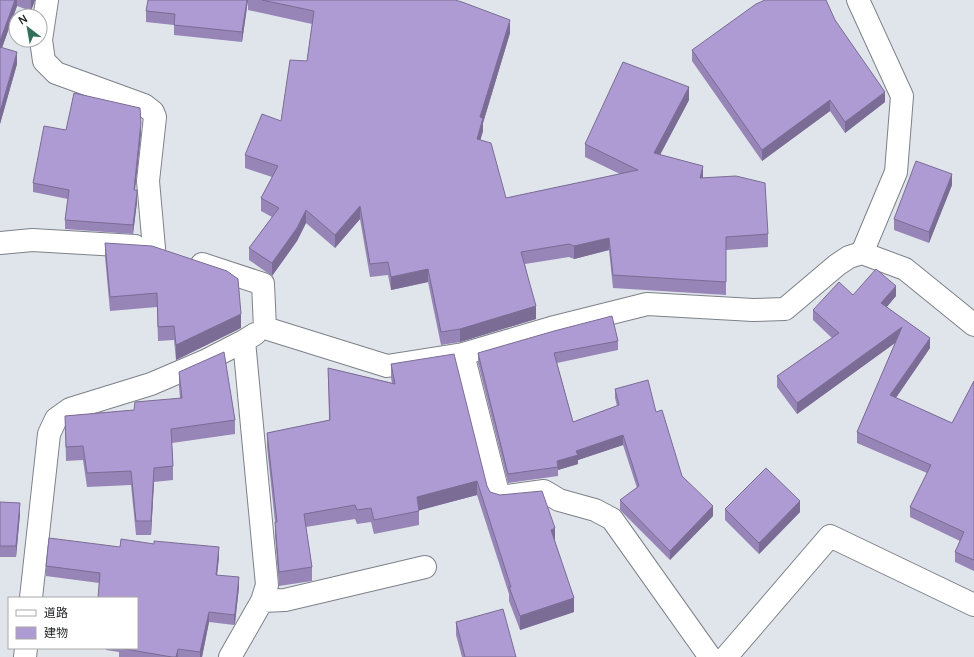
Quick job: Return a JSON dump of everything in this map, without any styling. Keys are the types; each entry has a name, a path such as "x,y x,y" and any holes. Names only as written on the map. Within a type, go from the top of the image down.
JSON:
{"street":[{"path":"47,0 41,40 44,61 56,74 144,105 153,112 155,117 148,181 154,248"},
{"path":"858,0 902,96 896,172 862,253"},
{"path":"0,243 32,240 154,248 179,256 263,284 265,328"},
{"path":"31,597 49,434 56,419 70,409 151,384 207,360 244,341 265,328 387,366 463,354 551,328 647,304 753,310 785,309 837,264 849,257 862,253 905,269 974,325"},
{"path":"230,657 262,601 267,585 244,341"},
{"path":"463,354 499,497 544,491 559,500 595,510 612,519 710,657"},
{"path":"726,657 830,536 974,605"},
{"path":"262,601 285,600 425,567"}],"building":[{"path":"0,0 15,0 12,8 8,8 8,19 0,41"},
{"path":"148,0 247,0 242,32 174,25 175,14 146,11"},
{"path":"262,0 455,0 510,20 480,117 483,118 477,139 491,143 506,198 638,170 585,144 623,62 689,87 654,153 703,166 700,178 736,176 765,183 768,234 726,237 726,282 613,275 609,238 574,246 569,244 521,252 536,306 460,329 441,332 428,269 391,277 388,262 370,264 360,206 335,235 306,210 297,228 272,263 249,248 279,208 261,198 278,166 245,155 262,114 281,121 290,60 307,61 314,11"},
{"path":"765,0 826,0 835,20 885,92 845,122 830,100 762,150 692,50 756,4"},
{"path":"0,47 17,52 0,112"},
{"path":"74,93 140,108 141,123 134,190 137,190 137,193 133,225 65,220 69,190 33,183 44,126 66,130"},
{"path":"916,161 952,174 929,232 894,219"},
{"path":"105,243 152,246 227,271 238,279 241,314 176,345 174,326 158,327 157,293 110,297"},
{"path":"876,269 896,286 881,303 930,338 890,395 952,423 974,381 974,560 955,552 964,532 910,507 931,465 857,432 902,327 797,403 777,376 839,333 813,310 839,282 853,295"},
{"path":"612,316 618,341 554,353 573,422 619,405 615,389 648,380 656,412 662,410 682,476 713,506 670,551 620,500 639,486 623,435 576,451 578,455 557,461 558,467 508,474 478,353"},
{"path":"224,352 235,420 171,429 173,466 154,468 151,521 136,521 131,471 87,473 83,446 66,447 65,416 134,410 135,402 182,398 179,372"},
{"path":"454,354 487,486 490,492 500,495 542,491 555,528 551,530 574,598 520,616 509,587 511,587 477,481 417,497 419,511 374,520 371,508 357,510 355,505 304,514 312,567 279,572 275,522 277,522 267,433 330,420 328,368 395,384 391,364"},
{"path":"766,468 800,501 759,543 725,509"},
{"path":"0,502 20,503 16,546 0,546"},
{"path":"49,538 120,547 121,539 154,544 154,541 219,547 216,575 239,577 235,613 234,615 209,612 200,652 178,649 176,657 172,657 125,649 138,649 138,597 98,597 100,573 46,566"},
{"path":"503,609 516,657 465,657 456,622"}]}
